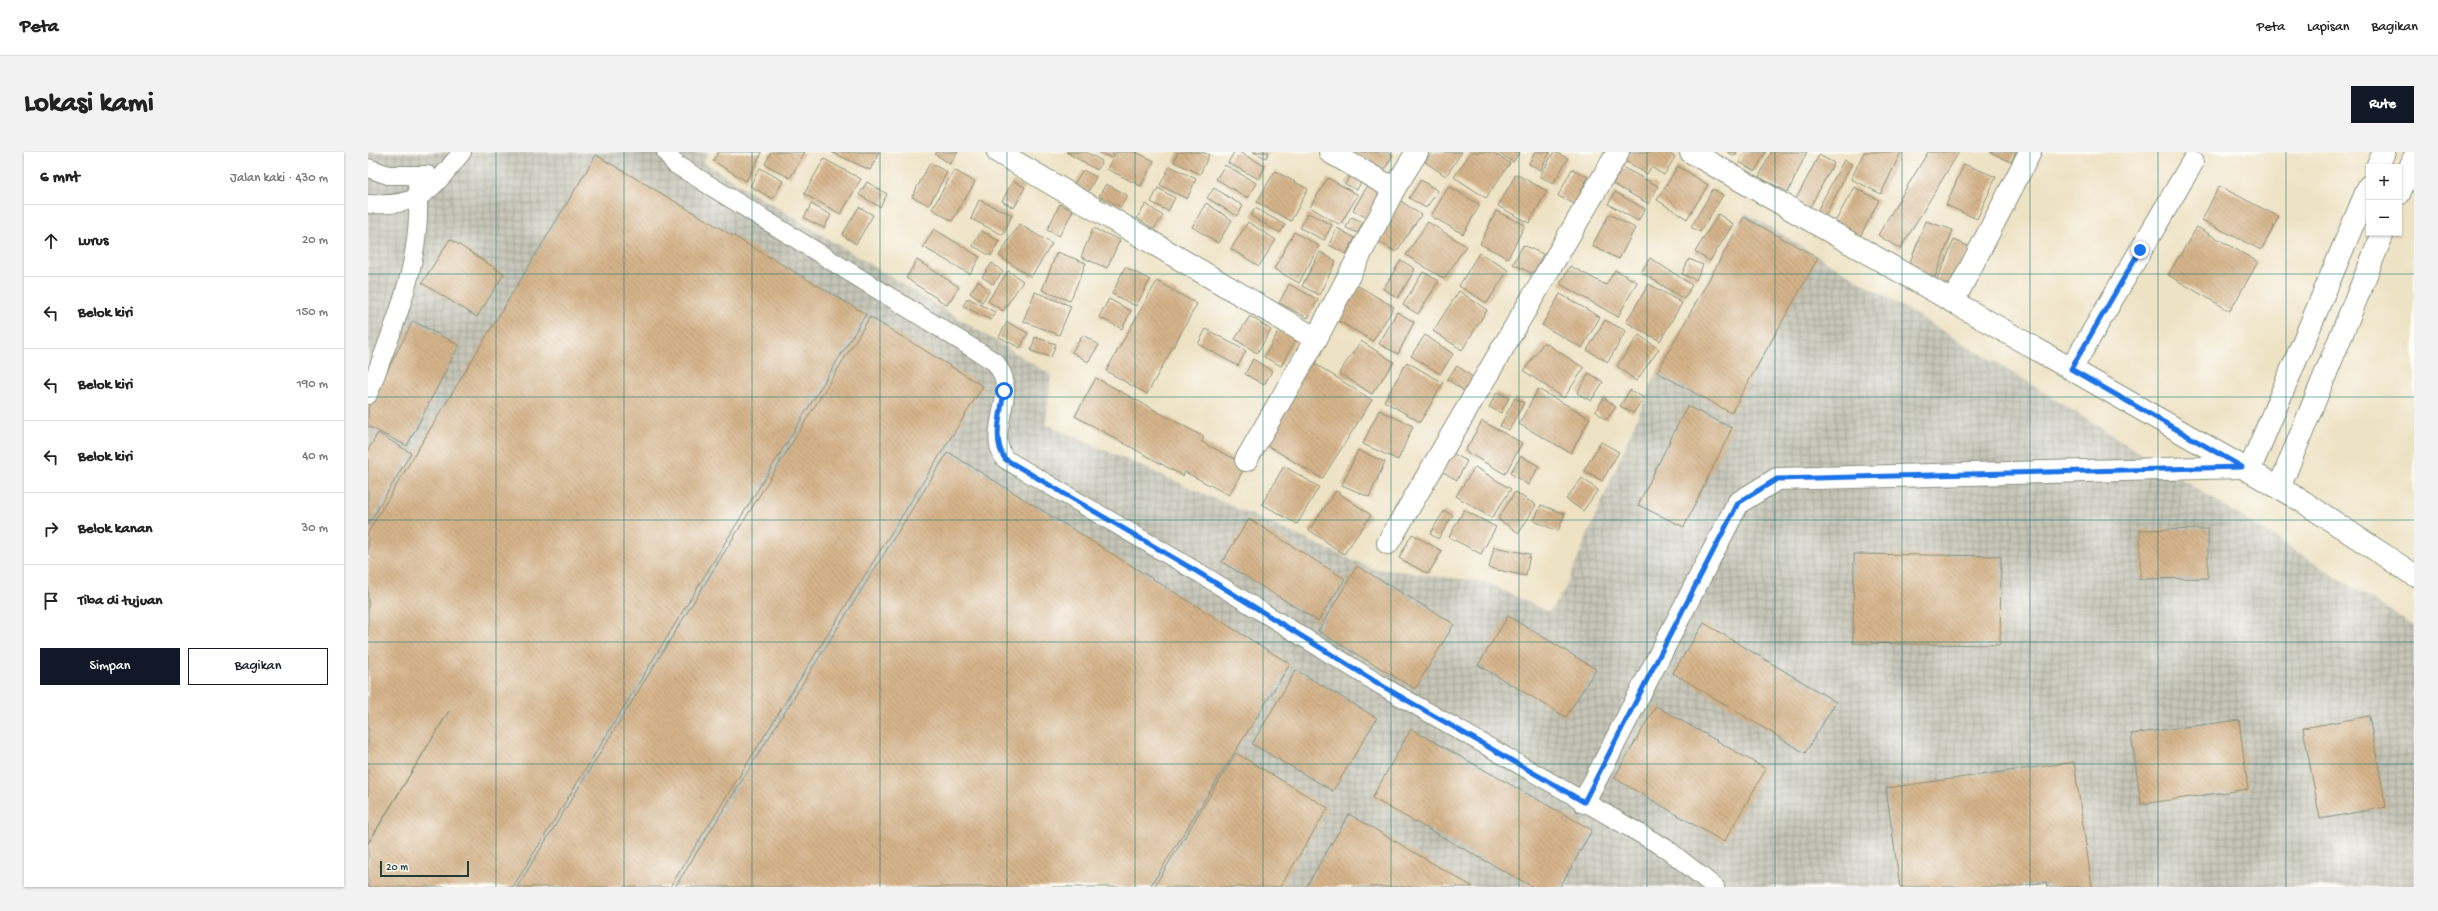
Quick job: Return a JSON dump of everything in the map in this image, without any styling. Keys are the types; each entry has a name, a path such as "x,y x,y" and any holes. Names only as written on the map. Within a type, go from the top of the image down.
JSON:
{"street":[{"path":"998,152 1316,339"},
{"path":"1330,152 1394,189"},
{"path":"1246,460 1316,339 1394,189 1417,152"},
{"path":"1388,543 1618,152"},
{"path":"1691,152 2279,488 2414,575"},
{"path":"1953,302 2030,152"},
{"path":"2378,164 2384,152"},
{"path":"2402,187 2414,158"},
{"path":"2071,369 2192,163"},
{"path":"2245,469 2366,193"},
{"path":"2279,488 2382,236"},
{"path":"1584,802 1738,503 1777,479 2245,469"}],"lane":[{"path":"368,204 395,205 419,198 442,176 462,152"},
{"path":"666,152 675,164 995,362 1003,377 1004,391 998,442 1000,453 1005,459 1201,574 1384,687 1667,849 1715,887"},
{"path":"369,173 388,176 442,176"},
{"path":"368,395 407,290 414,262 419,198 416,175"}],"shaded area":[{"path":"368,152 709,152 703,162 1051,375 1046,424 1371,568 1485,582 1549,612 1564,591 1653,380 1746,213 2028,382 2414,626 2414,887 368,887"}],"building":[{"path":"718,152 762,153 746,181 713,161"},
{"path":"771,152 805,152 790,178 765,164"},
{"path":"831,152 879,152 870,170"},
{"path":"937,152 958,152 950,164 935,154"},
{"path":"1066,152 1086,152 1102,161 1097,170"},
{"path":"1098,152 1114,152 1111,158"},
{"path":"1116,152 1136,152 1154,161 1141,186 1107,169"},
{"path":"1178,152 1202,152 1209,155 1200,174 1174,162"},
{"path":"1234,152 1239,152 1265,166 1259,179 1228,163"},
{"path":"1253,152 1269,152 1266,158"},
{"path":"1348,152 1387,152 1393,155 1383,172"},
{"path":"1432,152 1462,152 1446,176 1425,162"},
{"path":"1471,152 1492,152 1510,163 1486,198 1454,177"},
{"path":"1497,152 1520,152 1513,162"},
{"path":"1535,152 1550,152 1541,170 1529,164"},
{"path":"1554,152 1568,158 1553,184 1540,176"},
{"path":"1631,152 1666,152 1675,157 1664,175 1651,167 1647,174 1625,161"},
{"path":"1727,152 1737,152 1735,156"},
{"path":"1745,152 1766,152 1755,171 1739,162"},
{"path":"1771,152 1807,152 1788,192 1759,177"},
{"path":"1864,152 1901,152 1881,194 1851,179"},
{"path":"1928,152 1959,152 1900,249 1878,235"},
{"path":"1990,152 2016,152 2011,162"},
{"path":"596,155 866,314 513,887 368,887 368,844 449,711 368,843 368,532"},
{"path":"1819,155 1834,163 1809,209 1795,201"},
{"path":"824,159 861,179 841,214 804,194"},
{"path":"1844,160 1852,164 1824,218 1816,213"},
{"path":"930,163 947,172 929,205 912,197"},
{"path":"1964,164 1996,177 1977,219 1946,205"},
{"path":"1225,165 1256,183 1248,198 1216,179"},
{"path":"1170,166 1196,179 1187,199 1160,185"},
{"path":"1678,166 1708,185 1687,219 1657,200"},
{"path":"1622,167 1658,186 1649,204 1613,184"},
{"path":"760,168 783,181 773,199 750,186"},
{"path":"1572,169 1588,177 1575,204 1558,196"},
{"path":"954,170 975,182 952,221 932,209"},
{"path":"1083,170 1096,177 1088,192 1074,184"},
{"path":"1275,171 1308,189 1291,221 1257,202"},
{"path":"1351,174 1362,180 1357,190 1345,184"},
{"path":"1516,174 1547,191 1529,223 1498,206"},
{"path":"1328,178 1358,195 1340,225 1310,207"},
{"path":"1421,180 1438,191 1426,208 1409,198"},
{"path":"1013,181 1025,187 1014,208 1002,201"},
{"path":"867,182 887,194 880,207 859,195"},
{"path":"1106,184 1127,195 1121,207 1099,196"},
{"path":"1368,185 1381,193 1367,218 1353,210"},
{"path":"1449,186 1480,205 1463,234 1431,216"},
{"path":"2219,186 2279,217 2261,250 2202,220"},
{"path":"1854,187 1879,200 1860,237 1834,224"},
{"path":"1158,188 1175,198 1168,211 1151,202"},
{"path":"1214,188 1243,206 1237,216 1207,198"},
{"path":"1713,189 1723,195 1700,232 1691,227"},
{"path":"1615,192 1645,209 1638,221 1608,204"},
{"path":"979,200 1012,215 1003,235 971,219"},
{"path":"1401,201 1421,215 1396,252 1376,240"},
{"path":"1206,203 1232,220 1218,243 1192,227"},
{"path":"811,204 831,215 824,228 804,218"},
{"path":"1060,204 1073,211 1059,236 1047,230"},
{"path":"1146,204 1163,216 1154,229 1137,218"},
{"path":"859,207 873,215 856,244 842,235"},
{"path":"1255,208 1285,225 1280,233 1251,216"},
{"path":"1496,211 1525,225 1508,258 1480,244"},
{"path":"1308,213 1332,225 1324,240 1300,228"},
{"path":"1609,214 1635,228 1619,259 1592,246"},
{"path":"1718,214 1733,224 1710,261 1695,252"},
{"path":"1351,217 1363,222 1358,233 1346,228"},
{"path":"1744,217 1818,258 1731,413 1657,372"},
{"path":"1926,221 1953,230 1934,280 1907,270"},
{"path":"1248,222 1276,240 1259,266 1231,249"},
{"path":"1428,222 1466,246 1444,279 1406,255"},
{"path":"1019,224 1052,244 1031,277 999,256"},
{"path":"2197,227 2258,262 2230,311 2168,275"},
{"path":"1093,228 1120,240 1107,268 1081,257"},
{"path":"1337,228 1355,238 1346,254 1329,245"},
{"path":"934,229 980,257 970,274 923,247"},
{"path":"981,231 999,241 991,256 973,246"},
{"path":"1294,232 1319,246 1299,283 1274,269"},
{"path":"450,239 504,274 477,317 422,283"},
{"path":"1954,240 1970,247 1953,287 1937,280"},
{"path":"1523,245 1543,254 1533,274 1513,264"},
{"path":"1057,252 1086,263 1070,301 1042,290"},
{"path":"1320,252 1336,261 1319,295 1302,286"},
{"path":"1479,253 1508,270 1487,303 1459,286"},
{"path":"1650,258 1692,285 1684,299 1641,272"},
{"path":"1689,259 1703,265 1696,280 1682,274"},
{"path":"917,260 959,287 947,305 906,278"},
{"path":"1401,260 1415,269 1398,298 1383,289"},
{"path":"992,263 1003,272 993,284 982,277"},
{"path":"1570,266 1606,285 1615,270 1637,282 1618,317 1560,284"},
{"path":"1125,267 1150,280 1136,306 1112,294"},
{"path":"1008,271 1023,281 1003,311 988,301"},
{"path":"1423,272 1439,281 1418,314 1403,305"},
{"path":"978,281 990,290 982,302 970,293"},
{"path":"1157,281 1197,304 1147,394 1106,371"},
{"path":"1289,284 1318,300 1308,318 1279,303"},
{"path":"1355,284 1394,307 1373,341 1335,319"},
{"path":"1649,284 1682,303 1660,341 1626,322"},
{"path":"1459,291 1487,310 1462,350 1433,331"},
{"path":"1035,292 1071,306 1059,335 1023,321"},
{"path":"1560,294 1600,317 1582,348 1542,325"},
{"path":"968,298 995,312 991,320 963,306"},
{"path":"1109,299 1131,311 1122,329 1099,317"},
{"path":"1397,312 1414,322 1398,354 1379,344"},
{"path":"1250,316 1271,330 1257,353 1235,339"},
{"path":"870,317 983,386 670,887 517,887"},
{"path":"1605,320 1626,331 1608,362 1587,350"},
{"path":"413,321 459,345 407,446 368,426 368,408"},
{"path":"1007,322 1028,333 1020,348 999,337"},
{"path":"1206,329 1246,351 1238,366 1198,344"},
{"path":"1279,330 1296,339 1281,366 1264,357"},
{"path":"1083,335 1099,345 1088,362 1072,352"},
{"path":"1425,335 1453,354 1440,374 1411,356"},
{"path":"1639,335 1659,349 1636,381 1617,366"},
{"path":"1035,337 1056,344 1051,357 1031,351"},
{"path":"1361,341 1394,362 1372,394 1339,373"},
{"path":"1544,342 1584,368 1564,398 1524,371"},
{"path":"1253,359 1272,371 1264,385 1245,374"},
{"path":"1309,360 1372,400 1322,479 1259,440"},
{"path":"1407,362 1443,383 1420,422 1384,401"},
{"path":"1457,366 1474,378 1464,391 1447,379"},
{"path":"1589,373 1603,382 1591,401 1577,393"},
{"path":"1096,378 1204,437 1202,442 1246,465 1229,495 1185,472 1183,476 1075,416"},
{"path":"1538,389 1590,418 1571,453 1519,424"},
{"path":"1630,390 1644,398 1633,413 1620,406"},
{"path":"1497,392 1509,398 1501,413 1489,407"},
{"path":"1515,398 1524,403 1509,430 1500,426"},
{"path":"1604,398 1616,407 1606,420 1595,411"},
{"path":"1687,406 1732,428 1684,527 1638,505"},
{"path":"1379,410 1413,426 1398,460 1363,444"},
{"path":"1482,421 1522,443 1505,474 1465,451"},
{"path":"378,433 411,453 368,525 368,450"},
{"path":"1601,442 1619,452 1602,481 1584,470"},
{"path":"1358,450 1385,462 1369,497 1342,485"},
{"path":"1447,450 1467,461 1457,480 1436,468"},
{"path":"948,452 1290,664 1150,887 675,887"},
{"path":"1521,456 1539,466 1528,485 1510,473"},
{"path":"1284,466 1319,487 1297,524 1262,504"},
{"path":"1475,467 1511,489 1492,518 1456,496"},
{"path":"1582,478 1598,490 1583,511 1566,499"},
{"path":"1336,491 1371,515 1344,554 1309,530"},
{"path":"1515,492 1536,505 1519,533 1498,519"},
{"path":"1541,505 1565,514 1558,531 1534,521"},
{"path":"1464,510 1496,527 1481,554 1449,537"},
{"path":"1444,511 1453,515 1438,539 1430,534"},
{"path":"1249,519 1345,579 1318,621 1222,562"},
{"path":"2208,529 2208,578 2140,579 2140,530"},
{"path":"1412,534 1442,551 1428,574 1399,558"},
{"path":"1494,547 1530,554 1526,576 1489,568"},
{"path":"1854,554 2001,556 2000,645 1853,643"},
{"path":"1357,566 1454,624 1415,689 1318,631"},
{"path":"1508,616 1596,669 1566,717 1478,665"},
{"path":"1704,623 1836,702 1805,753 1673,673"},
{"path":"1296,670 1377,718 1333,791 1252,744"},
{"path":"1656,706 1766,769 1724,842 1614,778"},
{"path":"2369,716 2386,807 2320,819 2303,728"},
{"path":"2239,720 2248,789 2141,804 2131,734"},
{"path":"1411,729 1592,830 1560,887 1533,887 1372,798"},
{"path":"1236,753 1328,808 1280,887 1154,887"},
{"path":"2074,762 2092,887 2047,887 2046,882 2013,887 1900,887 1886,788"},
{"path":"1349,814 1473,887 1306,887"}],"route":[{"path":"1004,391 998,442 1000,453 1005,459 1201,574 1384,687 1584,802 1738,503 1751,493 1777,479 2242,467 2071,369 2140,250"}]}
